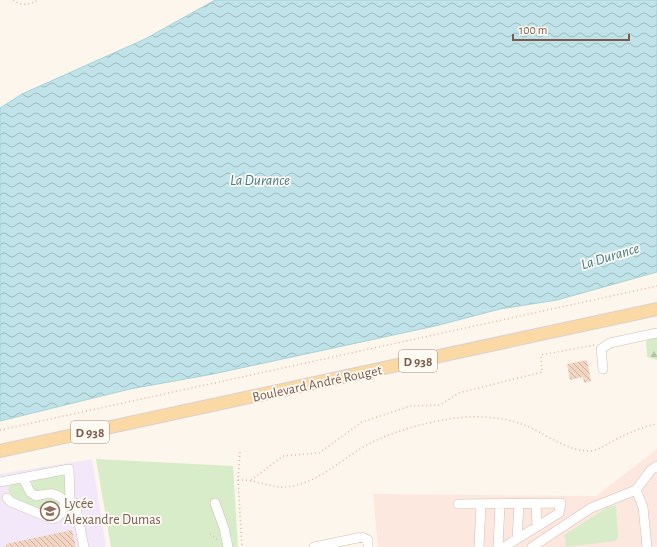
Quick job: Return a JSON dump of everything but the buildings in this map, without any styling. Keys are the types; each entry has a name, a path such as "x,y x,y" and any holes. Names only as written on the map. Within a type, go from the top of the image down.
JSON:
{"main road":[{"name":"Boulevard André Rouget","path":"0,451 657,309"}],"street":[{"path":"603,370 601,349 610,343 657,333"},
{"path":"532,547 591,508 636,490 651,470 657,466"},
{"path":"0,482 69,469 67,501 58,517 52,519 11,502 7,498"},
{"path":"23,478 30,492 36,496 51,493 57,494 67,501 75,503 84,547"},
{"path":"636,490 643,507 647,547"},
{"path":"215,503 224,528 228,547"},
{"path":"458,504 561,503 559,512 504,547"},
{"path":"479,547 481,504"},
{"path":"498,547 500,504"},
{"path":"517,539 518,504"},
{"path":"536,504 537,526"},
{"path":"314,547 362,537 368,540 368,547"}],"path":[{"path":"13,0 26,5 38,0"},
{"path":"0,430 657,286"},
{"path":"251,480 283,456 319,453 362,422 410,406 440,405 459,393 542,372 541,355 595,345"},
{"path":"238,480 251,480 284,488 312,481 376,440 424,424 450,419 494,418 514,421 576,449 591,451 601,448 627,434 647,426 657,424"},
{"path":"240,452 238,480 242,547"}],"shaded area":[{"path":"657,449 657,547 378,547 373,494 596,496"},
{"name":"Lycée Alexandre Dumas","path":"92,459 106,547 0,547 0,474"}],"green space":[{"path":"657,337 657,360 647,357 646,339"},
{"path":"96,459 233,466 238,547 111,547"},
{"path":"60,474 65,475 68,498 36,494 32,489 32,481"},
{"path":"19,483 32,498 39,500 52,496 60,502 60,511 52,515 13,499 8,490 11,484"},
{"path":"616,505 618,538 615,541 565,547 566,541 564,535 606,508"}],"water":[{"name":"La Durance","path":"215,0 657,0 657,272 557,300 500,309 435,326 213,374 130,389 0,421 0,108 22,94 145,39"}],"place":[{"name":"Lycée Alexandre Dumas","path":"50,511"}]}
